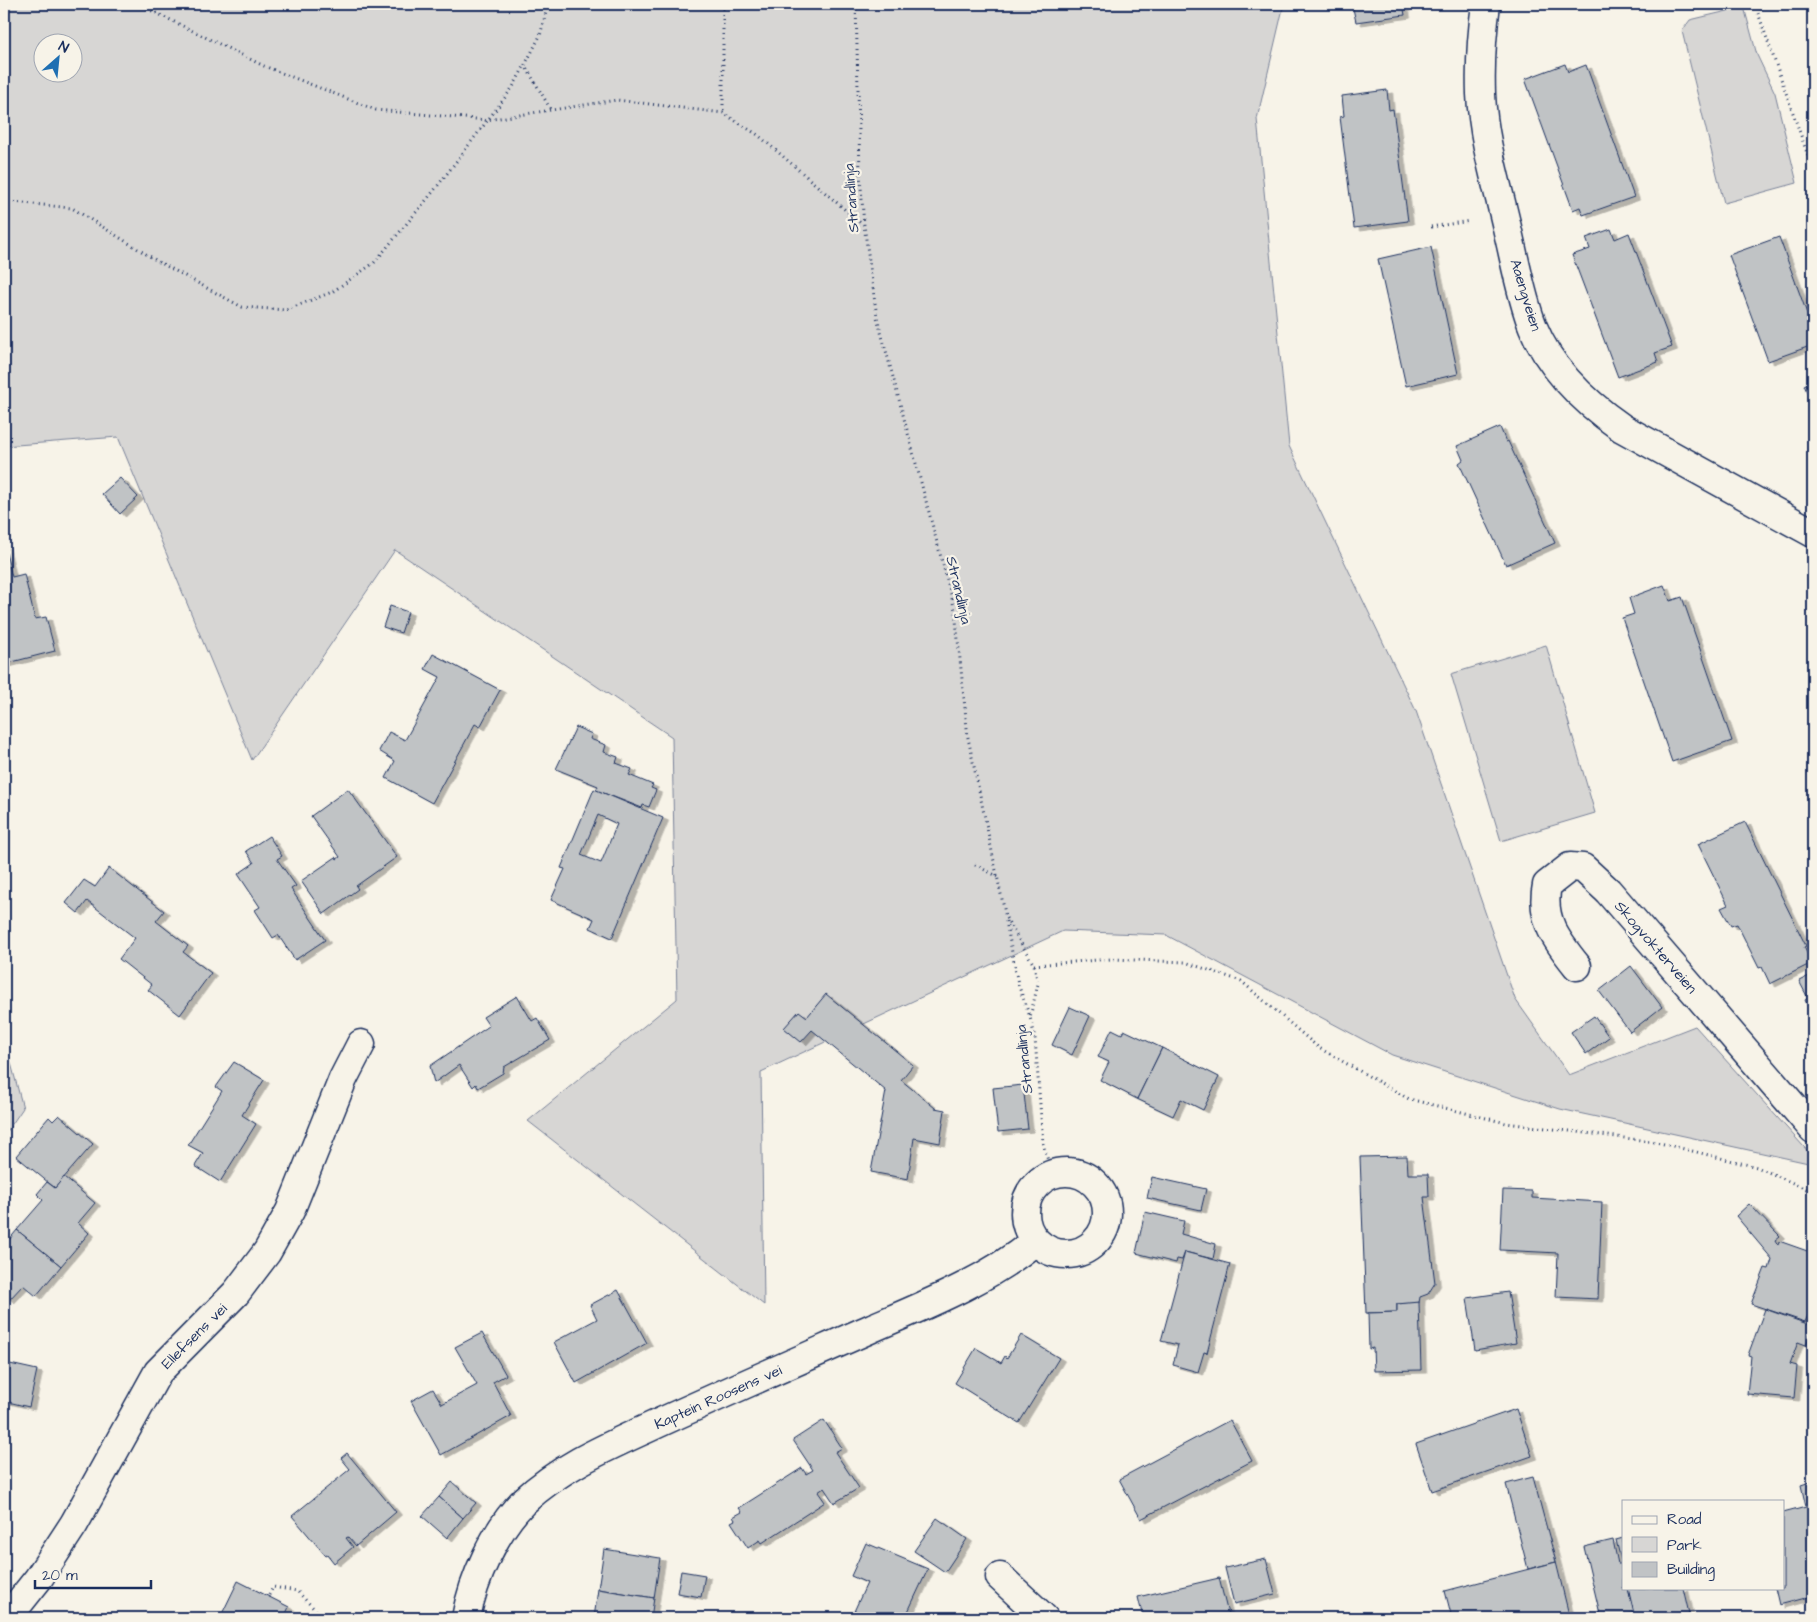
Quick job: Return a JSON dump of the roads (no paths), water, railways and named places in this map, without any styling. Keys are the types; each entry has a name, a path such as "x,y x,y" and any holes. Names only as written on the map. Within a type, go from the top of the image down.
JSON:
{"street":[{"name":"Aaengveien","path":"1486,4 1481,95 1486,133 1513,253 1533,327 1552,359 1572,386 1596,410 1622,428 1813,533"},
{"name":"Skogvokterveien","path":"1577,966 1551,931 1544,902 1547,885 1570,868 1583,868 1608,891 1813,1129"},
{"name":"Ellefsens vei","path":"7,1618 38,1579 74,1524 158,1372 236,1293 267,1252 290,1211 343,1079 362,1044"},
{"path":"1068,1172 1083,1176 1096,1186 1104,1200 1107,1215 1103,1231 1093,1244 1079,1252 1064,1254 1048,1251 1035,1241 1027,1227 1024,1211 1028,1196 1038,1182 1052,1174 1068,1172"},
{"name":"Kaptein Roosens vei","path":"466,1618 470,1595 479,1570 506,1524 523,1502 558,1472 657,1424 919,1308 1019,1254 1035,1241"},
{"path":"1000,1576 1044,1618"}]}
